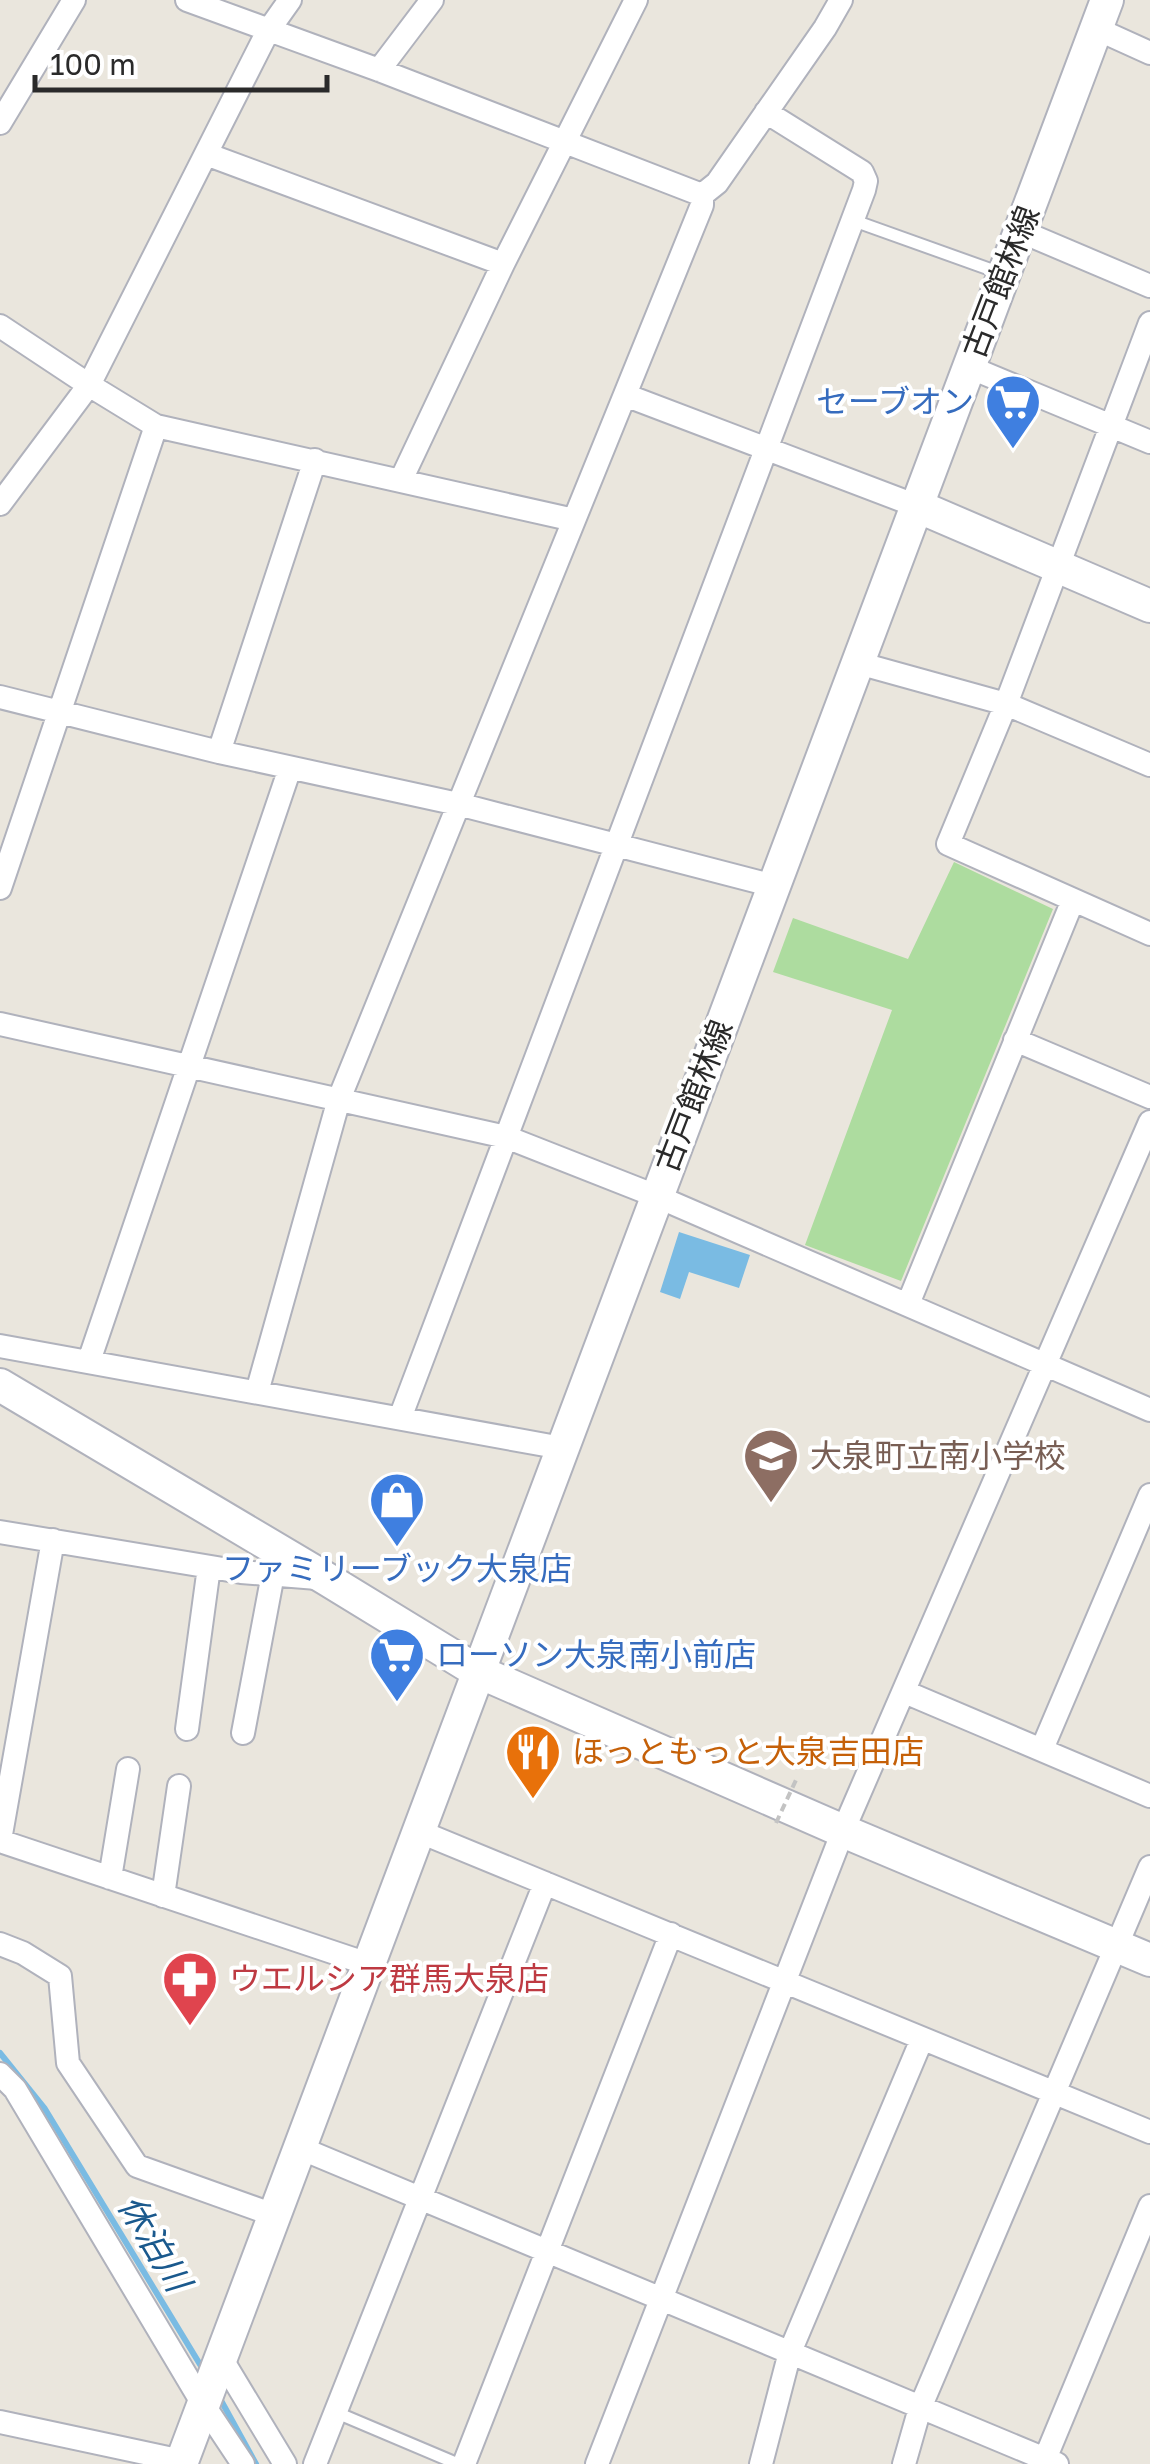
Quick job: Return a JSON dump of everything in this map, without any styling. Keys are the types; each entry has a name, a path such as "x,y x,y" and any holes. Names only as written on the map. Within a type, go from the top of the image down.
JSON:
{"main road":[{"name":"古戸館林線","path":"181,2463 1102,14"},
{"path":"916,506 1150,606"},
{"path":"0,1385 477,1672 1150,1960"}],"street":[{"path":"0,123 74,0"},
{"path":"187,0 702,195"},
{"path":"0,504 89,385 268,31 290,0"},
{"path":"379,70 432,0"},
{"path":"401,480 503,264 636,0"},
{"path":"702,195 717,184 842,0"},
{"path":"1102,14 1150,52"},
{"path":"400,1418 866,182 862,172 766,112"},
{"path":"206,154 503,264"},
{"path":"256,1392 339,1100 702,205 702,195"},
{"path":"1020,231 1150,286"},
{"path":"1150,323 1006,704 948,844 1150,934"},
{"path":"0,326 156,426 574,520"},
{"path":"969,367 1150,442"},
{"path":"625,395 916,506"},
{"path":"0,888 156,426"},
{"path":"218,752 315,460"},
{"path":"858,663 1006,704 1150,765"},
{"path":"0,697 218,752 458,804 774,886"},
{"path":"89,1361 290,768"},
{"path":"908,1304 1073,900"},
{"path":"0,1024 506,1137 656,1196 1150,1410"},
{"path":"1015,1040 1150,1096"},
{"path":"597,2464 843,1831 1150,1122"},
{"path":"0,1346 562,1448"},
{"path":"1042,1750 1150,1496"},
{"path":"0,1532 209,1567 326,1578"},
{"path":"53,1540 0,1841 368,1964"},
{"path":"187,1730 209,1567"},
{"path":"243,1732 272,1574"},
{"path":"905,1692 1150,1796"},
{"path":"110,1878 128,1768"},
{"path":"164,1896 179,1786"},
{"path":"418,1831 1150,2132"},
{"path":"904,2464 920,2408 1150,1867"},
{"path":"315,2464 545,1883"},
{"path":"461,2464 671,1934"},
{"path":"0,1944 60,1976 68,2063 138,2166 274,2215"},
{"path":"761,2464 790,2352 922,2039"},
{"path":"0,2074 15,2089 212,2381 285,2464"},
{"path":"300,2148 1048,2462 1150,2206"},
{"path":"212,2381 244,2464"},
{"path":"0,2422 181,2463"}],"lane":[{"path":"852,220 1004,274"},
{"path":"336,2412 461,2464"}],"path":[{"path":"776,1823 796,1780"}],"green space":[{"path":"954,862 1053,909 901,1281 805,1245 892,1010 773,972 793,918 908,959"}],"water":[{"path":"679,1232 750,1255 739,1288 689,1272 680,1299 660,1292"}],"waterway":[{"name":"休泊川","path":"0,2053 45,2109 204,2371"},
{"name":"休泊川","path":"218,2395 256,2464"}],"place":[{"name":"セーブオン","path":"1013,451"},
{"name":"大泉町立南小学校","path":"771,1505"},
{"name":"ファミリーブック大泉店","path":"397,1549"},
{"name":"ローソン大泉南小前店","path":"397,1704"},
{"name":"ほっともっと大泉吉田店","path":"533,1801"},
{"name":"ウエルシア群馬大泉店","path":"190,2028"}]}
